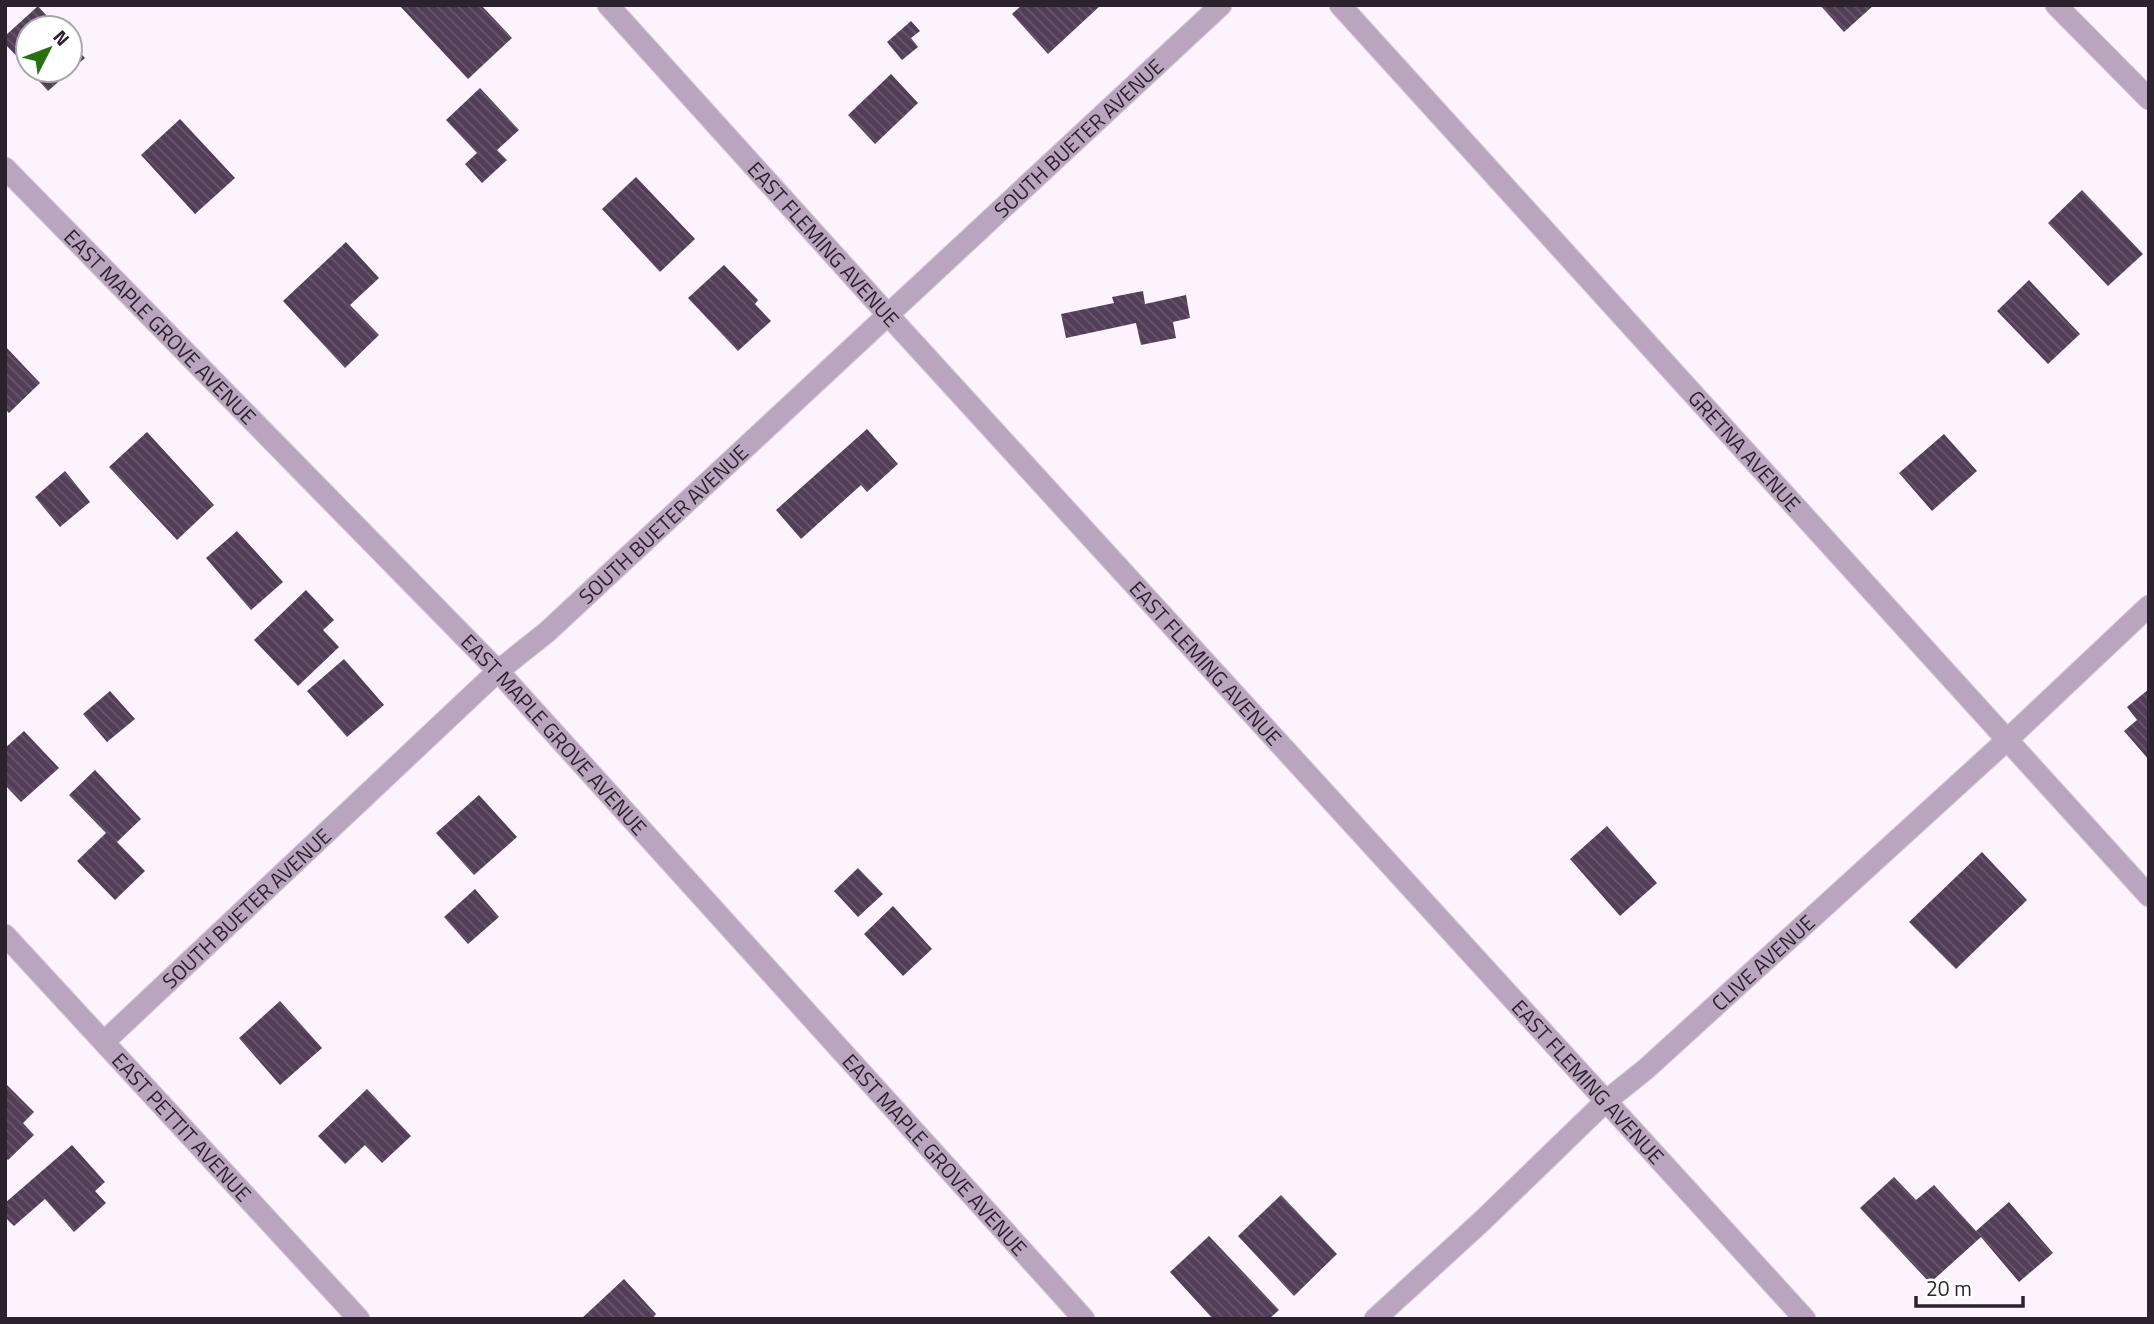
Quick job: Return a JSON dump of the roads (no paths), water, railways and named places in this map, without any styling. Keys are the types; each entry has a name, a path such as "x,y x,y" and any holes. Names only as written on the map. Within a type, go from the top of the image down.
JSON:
{"street":[{"name":"EAST FLEMING AVENUE","path":"608,5 1805,1319"},
{"name":"SOUTH BUETER AVENUE","path":"105,1041 498,671 547,632 1221,5"},
{"name":"GRETNA AVENUE","path":"1340,5 2149,896"},
{"path":"2056,5 2149,99"},
{"name":"EAST MAPLE GROVE AVENUE","path":"5,168 498,671 1084,1319"},
{"name":"CLIVE AVENUE","path":"1375,1319 1606,1101 1646,1069 2007,740 2149,606"},
{"name":"EAST PETTIT AVENUE","path":"5,935 359,1319"}]}
